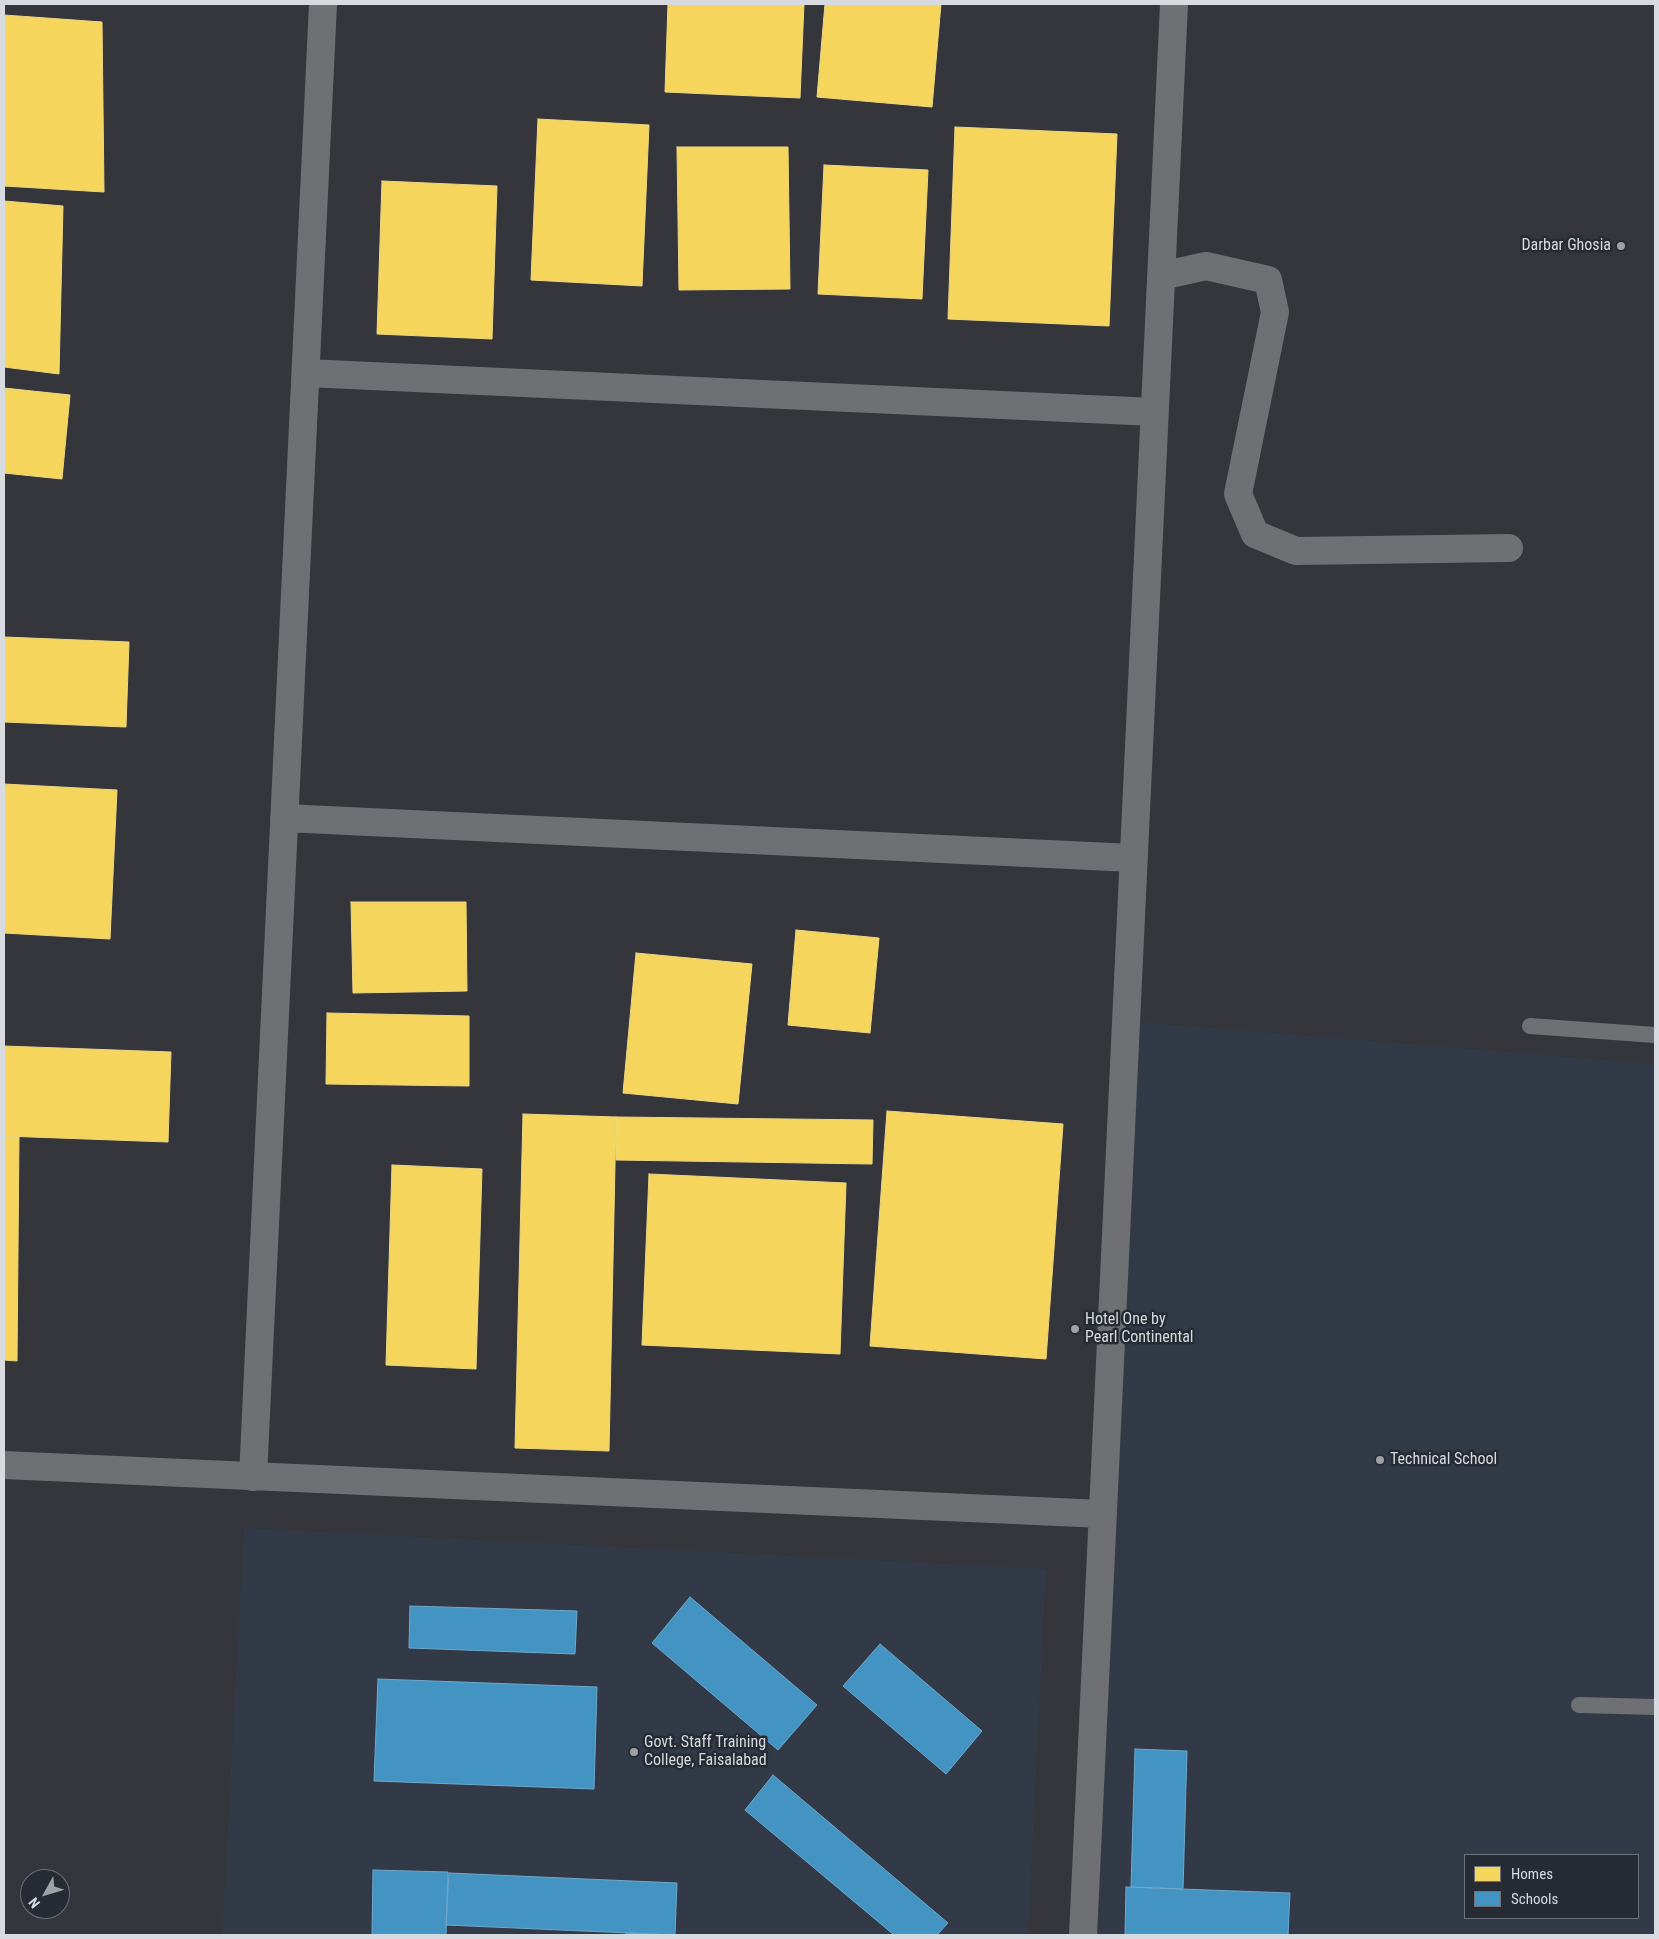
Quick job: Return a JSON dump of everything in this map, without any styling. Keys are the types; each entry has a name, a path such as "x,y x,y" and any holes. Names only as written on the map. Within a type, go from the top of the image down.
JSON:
{"street":[{"path":"253,1477 323,4"},
{"path":"1083,1935 1174,4"},
{"path":"1161,276 1206,266 1268,280 1275,312 1238,494 1255,534 1296,551 1509,548"},
{"path":"306,373 1154,412"},
{"path":"284,818 1134,858"},
{"path":"4,1465 1102,1514"}],"lane":[{"path":"1530,1026 1655,1035"},
{"path":"1579,1704 1655,1707"}],"shaded area":[{"name":"Technical School","path":"1126,1021 1655,1064 1655,1935 1083,1935"},
{"name":"Govt. Staff Training College, Faisalabad","path":"244,1528 1046,1569 1028,1935 222,1935"}],"building: Homes":[{"path":"668,4 804,4 800,98 665,92"},
{"path":"825,4 941,4 932,107 817,97"},
{"path":"4,15 102,22 104,192 4,186"},
{"path":"538,119 649,125 642,286 531,280"},
{"path":"955,127 1117,134 1109,326 948,319"},
{"path":"677,147 788,147 790,289 679,290"},
{"path":"824,165 928,170 922,299 818,294"},
{"path":"382,181 497,186 492,339 377,334"},
{"path":"4,201 63,206 59,374 4,367"},
{"path":"4,388 70,395 62,479 4,473"},
{"path":"4,637 129,642 126,727 4,722"},
{"path":"4,784 117,790 110,939 4,933"},
{"path":"351,902 466,902 467,991 353,993"},
{"path":"796,930 879,938 870,1033 788,1025"},
{"path":"636,953 752,964 738,1104 623,1093"},
{"path":"327,1013 469,1016 469,1086 326,1084"},
{"path":"4,1046 171,1052 168,1142 4,1136"},
{"path":"887,1111 1063,1124 1046,1359 870,1346"},
{"path":"523,1114 616,1117 609,1451 515,1448"},
{"path":"616,1117 873,1120 872,1164 616,1160"},
{"path":"4,1136 19,1137 17,1361 4,1360"},
{"path":"392,1165 482,1169 476,1369 386,1365"},
{"path":"649,1174 846,1183 840,1354 642,1345"}],"building: Schools":[{"path":"690,1597 817,1705 778,1750 652,1643"},
{"path":"410,1606 577,1611 575,1654 409,1648"},
{"path":"880,1644 982,1731 946,1774 843,1686"},
{"path":"378,1679 597,1687 594,1789 374,1781"},
{"path":"1135,1749 1187,1751 1183,1889 1131,1887"},
{"path":"773,1775 948,1923 937,1935 894,1935 745,1810"},
{"path":"373,1870 448,1872 446,1935 372,1935"},
{"path":"449,1873 677,1883 675,1935 446,1925"},
{"path":"1126,1887 1290,1893 1288,1935 1125,1935"},
{"path":"626,1933 671,1935 626,1935"}],"place":[{"name":"Darbar Ghosia","path":"1621,246"},
{"name":"Hotel One by Pearl Continental","path":"1075,1329"},
{"name":"Technical School","path":"1380,1460"},
{"name":"Govt. Staff Training College, Faisalabad","path":"634,1752"}]}
